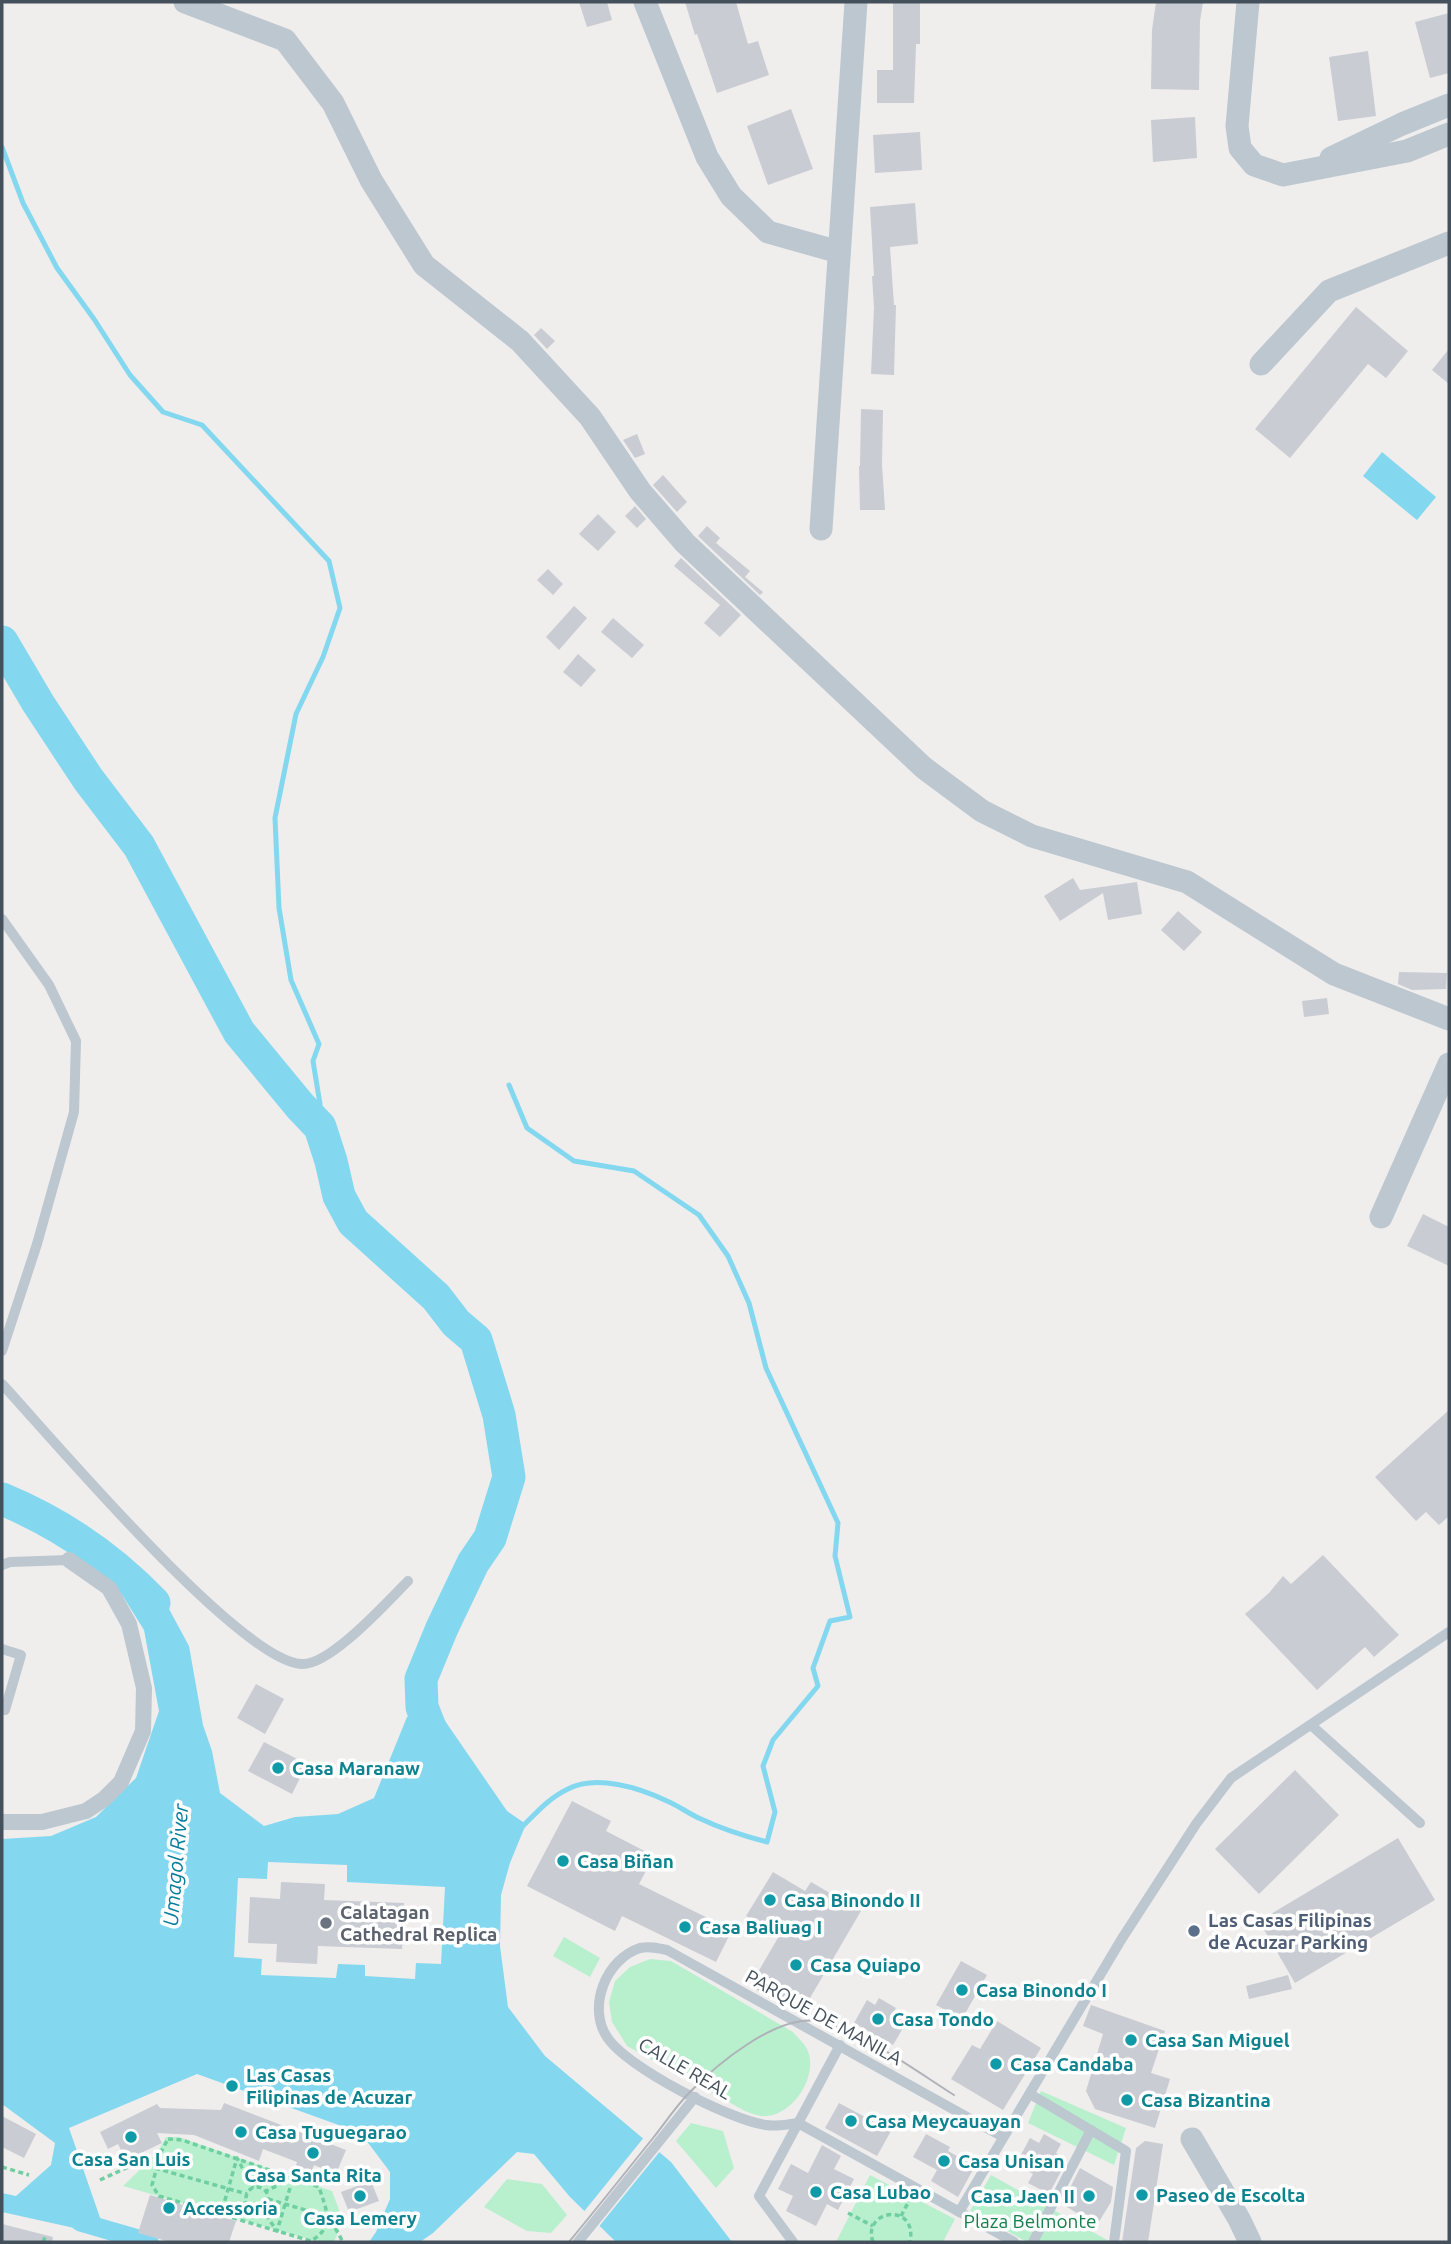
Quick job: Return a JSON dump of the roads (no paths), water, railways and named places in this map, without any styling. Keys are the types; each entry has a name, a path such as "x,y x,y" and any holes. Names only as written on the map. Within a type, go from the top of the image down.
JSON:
{"street":[{"path":"185,2 285,40 333,103 371,180 424,265 520,341 590,417 640,491 685,543 925,768 982,811 1032,836 1187,883 1334,974 1449,1019"},
{"path":"645,2 707,157 732,196 768,232 839,252"},
{"path":"821,529 856,2"},
{"path":"1248,2 1237,125 1240,148 1254,166 1283,175 1407,151 1449,134"},
{"path":"1302,171 1449,105"},
{"path":"1261,364 1329,291 1449,243"},
{"path":"1381,1217 1449,1064"},
{"path":"2,1822 42,1822 86,1811 104,1799 121,1782 143,1731 145,1688 129,1624 109,1588 69,1560"},
{"path":"1192,2139 1250,2242"}],"lane":[{"path":"2,919 48,985 76,1041 74,1112 37,1244 2,1351"},
{"path":"2,1384 192,1589 262,1647 282,1659 303,1665 323,1658 358,1632 408,1581"},
{"path":"2,1565 10,1562 69,1560"},
{"path":"959,2212 1114,1952 1196,1824 1231,1778 1449,1632"},
{"path":"2,1649 21,1655 5,1710 2,1709"},
{"path":"1311,1725 1420,1823"},
{"name":"PARQUE DE MANILA","path":"624,1956 640,1948 667,1950 1003,2137"},
{"name":"CALLE REAL","path":"624,1956 604,1983 598,2016 607,2037 621,2052 695,2097 747,2121 769,2126 798,2123"},
{"path":"793,2242 759,2196 840,2045"},
{"path":"1030,2094 1126,2151 1114,2242"},
{"path":"578,2242 695,2097"},
{"path":"798,2123 1014,2242"},
{"path":"1034,2242 1091,2130"}],"water":[{"path":"1382,452 1436,497 1417,520 1363,476"},
{"path":"126,1567 152,1584 162,1596 189,1646 203,1725 212,1751 220,1793 264,1826 295,1817 338,1814 374,1798 407,1717 430,1699 507,1811 526,1824 510,1863 501,1895 500,1946 508,2007 545,2056 671,2162 732,2242 616,2242 570,2197 534,2154 517,2152 433,2233 420,2242 369,2242 390,2199 390,2172 369,2144 347,2128 197,2074 69,2128 106,2235 2,2212 2,2193 16,2196 51,2165 55,2143 2,2104 2,1839 51,1836 96,1817 136,1778 159,1711 144,1630 114,1582","holes":["268,1862 347,1865 347,1882 445,1887 441,1964 416,1963 415,1979 365,1976 365,1965 338,1964 336,1978 261,1975 262,1959 234,1957 238,1878 267,1879"]}],"waterway":[{"path":"2,147 23,203 57,268 130,375 163,412 202,425 329,561 340,608 323,657 296,714 275,818 279,908 291,980 319,1044 313,1061 320,1104 320,1127"},
{"path":"2,642 88,779 139,846 239,1032 320,1127 339,1196 353,1222 436,1297 456,1323 476,1340 499,1415 509,1477 490,1538 473,1563 421,1679 422,1707 438,1748"},
{"path":"509,1085 527,1128 574,1161 634,1171 699,1215 728,1256 749,1303 766,1368 838,1523 835,1556 850,1617 830,1621 813,1668 818,1686 773,1740 763,1766 775,1812 767,1842 717,1826 644,1792 605,1783 591,1783 568,1789 544,1806 522,1827"},
{"name":"Umagol River","path":"2,1499 44,1519 84,1543 120,1571 154,1603"},
{"path":"80,2222 149,2242"}],"tram line":[{"path":"569,2242 690,2092 715,2068 748,2044 784,2026 801,2021 833,2025 869,2041 954,2095"}],"place":[{"name":"Casa Maranaw","path":"278,1768"},
{"name":"Casa Biñan","path":"563,1861"},
{"name":"Casa Binondo II","path":"770,1900"},
{"name":"Calatagan Cathedral Replica","path":"326,1923"},
{"name":"Casa Baliuag I","path":"685,1927"},
{"name":"Las Casas Filipinas de Acuzar Parking","path":"1194,1931"},
{"name":"Casa Quiapo","path":"796,1965"},
{"name":"Casa Binondo I","path":"962,1990"},
{"name":"Casa Tondo","path":"878,2019"},
{"name":"Casa San Miguel","path":"1131,2040"},
{"name":"Casa Candaba","path":"996,2064"},
{"name":"Las Casas Filipinas de Acuzar","path":"232,2086"},
{"name":"Casa Bizantina","path":"1127,2100"},
{"name":"Casa Meycauayan","path":"851,2121"},
{"name":"Casa Tuguegarao","path":"241,2132"},
{"name":"Casa San Luis","path":"131,2137"},
{"name":"Casa Santa Rita","path":"313,2153"},
{"name":"Casa Unisan","path":"944,2161"},
{"name":"Casa Lubao","path":"816,2192"},
{"name":"Paseo de Escolta","path":"1142,2195"},
{"name":"Casa Lemery","path":"360,2196"},
{"name":"Casa Jaen II","path":"1089,2196"},
{"name":"Accessoria","path":"169,2208"}],"park label":[{"name":"Plaza Belmonte","path":"1030,2221"}]}
